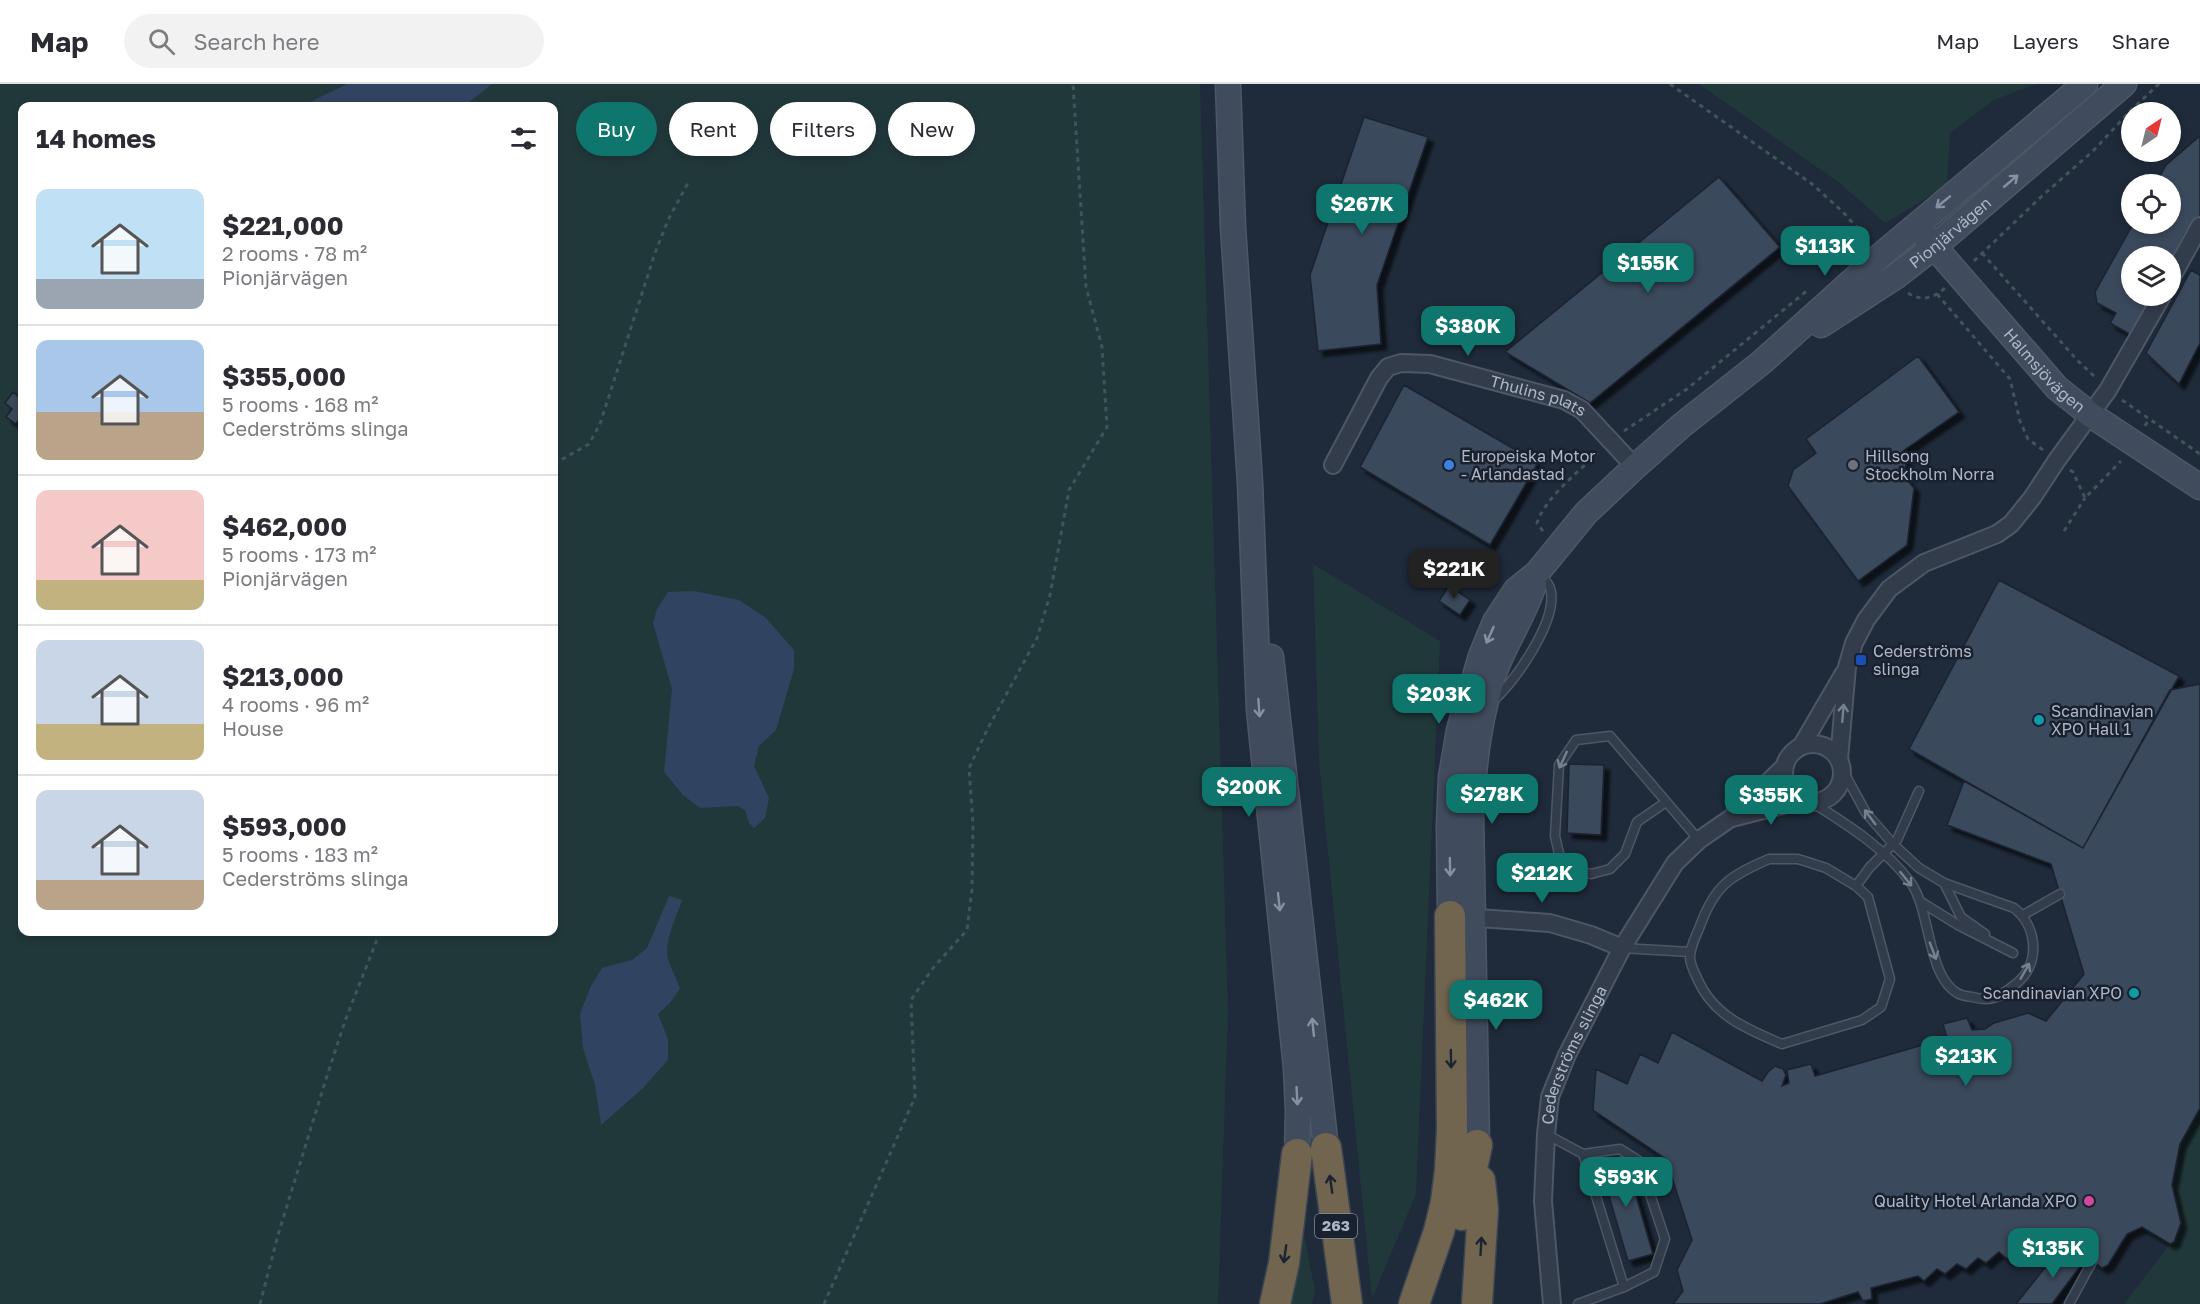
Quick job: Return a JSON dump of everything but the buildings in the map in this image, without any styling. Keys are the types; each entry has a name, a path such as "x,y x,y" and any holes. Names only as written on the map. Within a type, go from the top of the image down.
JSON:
{"highway":[{"path":"1414,1304 1439,1231 1450,1170 1461,917"},
{"path":"1434,1304 1457,1238 1477,1145"},
{"path":"1477,1145 1483,1209 1477,1304"},
{"name":"263","path":"1326,1148 1347,1304"},
{"name":"263","path":"1275,1304 1284,1263 1297,1154"}],"main road":[{"name":"263","path":"1228,84 1233,227 1250,482 1259,710 1296,1068 1297,1154"},
{"name":"Pionjärvägen","path":"1477,1145 1451,777 1459,730 1469,692 1495,622 1516,590 1537,573 1586,513 1635,467 1681,426 1762,362 1916,225 2085,84"},
{"name":"Pionjärvägen","path":"1762,362 1896,277 2124,84"},
{"name":"Halmsjövägen","path":"1916,225 2057,388 2091,415 2200,487"},
{"name":"263","path":"1250,482 1326,1148"},
{"name":"Pionjärvägen","path":"1461,917 1474,770 1484,709 1496,668 1513,628 1530,597 1537,573"}],"street":[{"path":"2181,260 2200,226"},
{"name":"Cederströms slinga","path":"1552,1304 1543,1201 1550,1097 1567,1055 1622,948 1675,862 1699,840 1731,818 1784,767 1793,751 1802,746 1847,666 1854,643 1866,620 1889,589 1924,563 1997,534 2022,513 2108,390 2156,306"},
{"name":"Thulins plats","path":"1333,465 1379,378 1388,367 1401,363 1430,364 1564,400 1582,410 1635,467"},
{"name":"Cederströms slinga","path":"1731,818 1807,801 1825,800 1835,792 1841,782 1847,666"},
{"path":"1802,746 1812,743 1823,745 1832,750 1841,764"},
{"path":"1784,767 1786,785 1793,794 1807,801"},
{"path":"1461,917 1550,923 1591,935 1622,948"}],"lane":[{"path":"1666,802 1637,822 1625,854 1610,869 1591,874 1571,868 1560,858 1555,836 1559,765 1576,740 1610,736 1699,840"},
{"path":"1807,801 1852,827 1883,854 1911,884 1921,902 1930,944 1945,982 1959,994 1979,999 1999,998 2024,977 2033,956 2032,933 2023,915 2014,908 1944,883 1919,868 1893,844 1866,813 1841,764"},
{"path":"1856,886 1870,867 1897,840 1918,791"},
{"path":"1769,859 1798,859 1826,868 1856,886 1868,897 1890,979 1881,1007 1862,1020 1782,1044 1740,1027 1715,1006 1701,988 1690,961 1690,952 1705,911 1714,896 1736,873 1769,859"},
{"path":"1921,902 1958,925 2013,953 1960,917 1944,883"},
{"path":"2023,915 2060,894"},
{"path":"1622,948 1690,952"},
{"path":"1546,1134 1583,1154 1620,1149 1639,1161 1665,1239 1654,1272 1624,1287 1578,1304"},
{"path":"1583,1154 1624,1287"},
{"path":"2069,1304 2093,1260"}],"path":[{"path":"824,1304 915,1097 911,1000 933,968 967,930 972,889 973,825 969,768 1037,638 1050,596 1069,490 1107,427 1102,347 1086,286 1073,84"},
{"path":"1670,84 1812,184 1842,211 1880,256"},
{"path":"1896,277 1906,291 1915,298 1925,299 1937,294 2042,195 2093,151 2130,110 2159,84"},
{"path":"558,462 589,444 600,424 659,242 689,180"},
{"path":"1982,253 2077,360 2108,390 2200,454"},
{"path":"1559,544 1542,531 1537,523 1539,515 1566,484 1611,441 1687,389 1814,284"},
{"path":"1937,294 2010,379 2020,421 2028,439 2045,452"},
{"path":"2064,531 2085,498 2122,460"},
{"path":"2073,472 2085,498"},
{"path":"260,1304 278,1235 326,1078 345,1021 378,936"}],"green space":[{"path":"0,84 1200,84 1228,1011 1218,1304 0,1304"},
{"path":"1699,84 2036,84 1994,100 1950,133 1947,186 1885,223 1841,184"},
{"path":"1313,564 1440,641 1416,1194 1372,1299 1319,761"},
{"path":"2200,1108 2200,1304 2124,1304 2174,1241 2181,1223 2172,1185 2180,1144"},
{"path":"1302,1224 1315,1291 1312,1304 1289,1304"}],"water":[{"path":"347,84 492,84 469,102 312,101"},
{"path":"694,591 739,600 766,618 794,650 794,669 776,730 759,746 754,766 769,798 765,818 754,828 749,823 745,810 738,806 700,808 683,795 664,772 672,689 653,623 657,609 668,592"},
{"path":"669,896 682,900 667,947 669,962 680,989 658,1014 668,1039 668,1060 642,1089 601,1125 595,1085 583,1048 580,1014 590,988 602,968 632,960 647,948"}],"place":[{"name":"Europeiska Motor - Arlandastad","path":"1449,465"},
{"name":"Hillsong Stockholm Norra","path":"1853,465"},
{"name":"Cederströms slinga","path":"1861,660"},
{"name":"Scandinavian XPO Hall 1","path":"2039,720"},
{"name":"Scandinavian XPO","path":"2134,993"},
{"name":"Quality Hotel Arlanda XPO","path":"2089,1201"}]}
